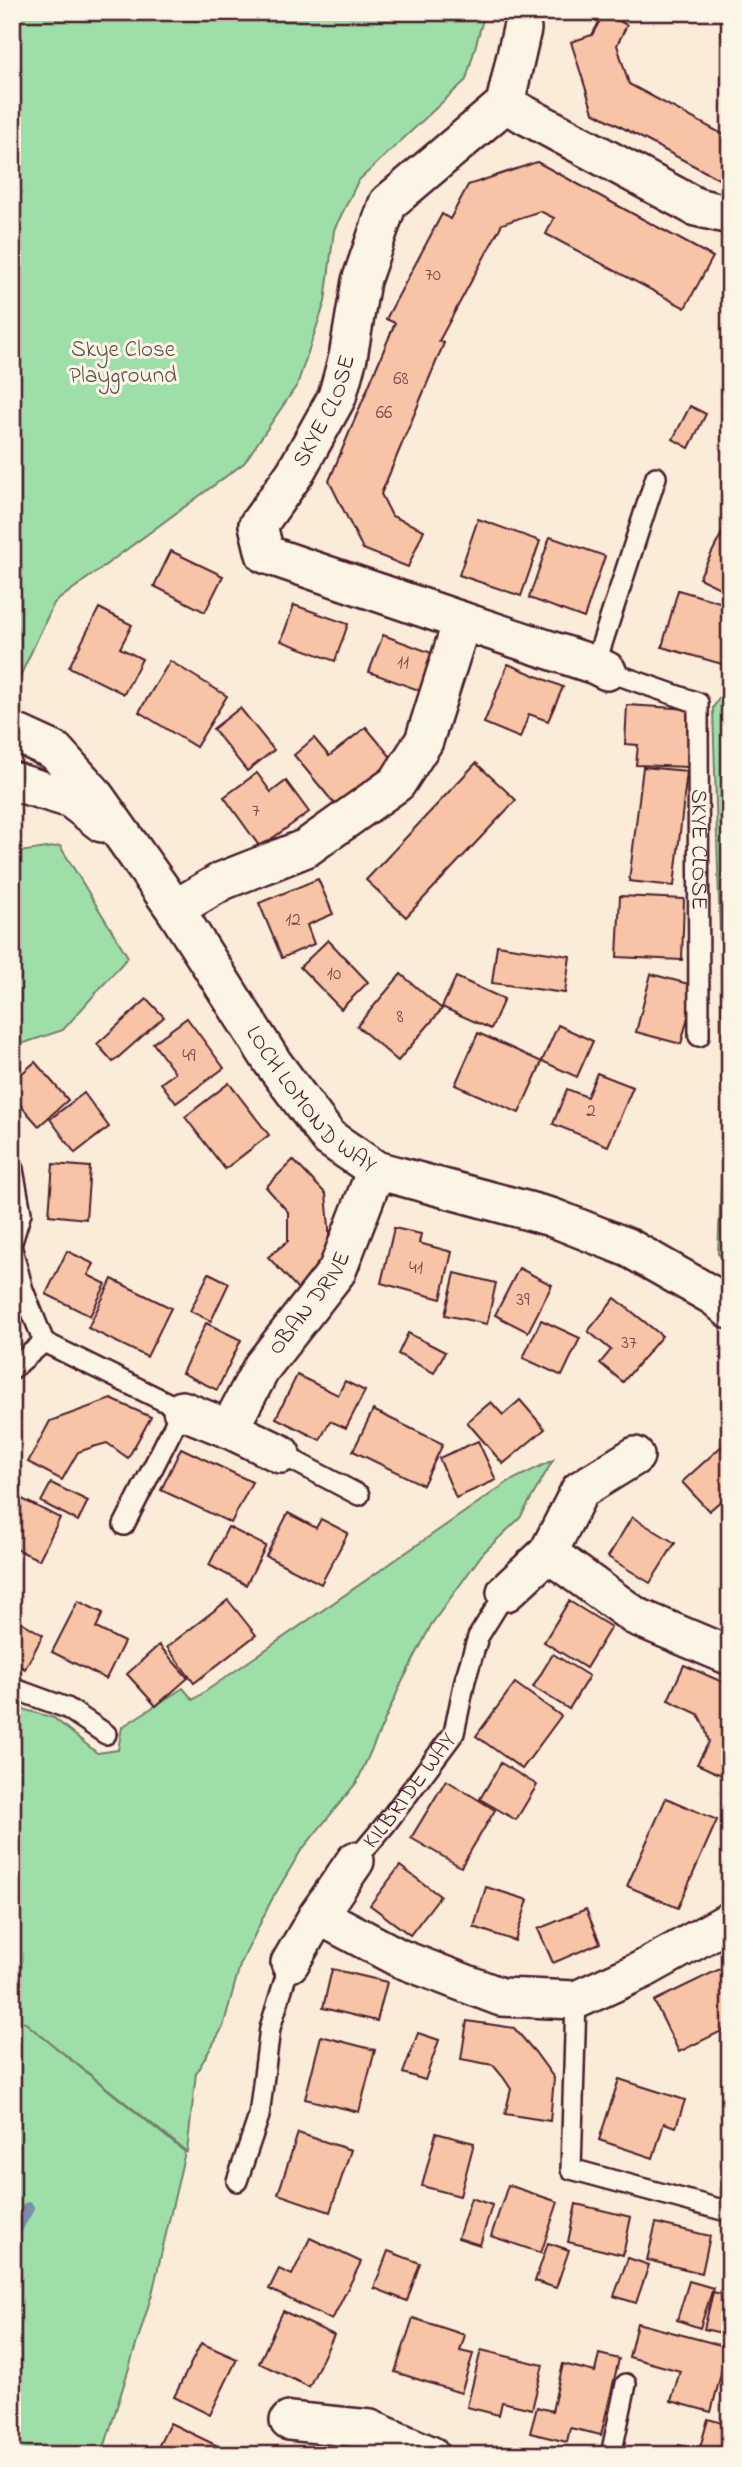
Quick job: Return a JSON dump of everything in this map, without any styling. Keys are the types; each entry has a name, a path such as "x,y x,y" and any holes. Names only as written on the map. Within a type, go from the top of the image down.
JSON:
{"street":[{"path":"522,29 505,104 696,207 730,215"},
{"name":"SKYE CLOSE","path":"505,104 388,203 361,281 348,357 337,397 295,473 258,526 265,554 601,668"},
{"path":"174,909 222,881 306,848 397,783 424,741 462,621"},
{"name":"LOCH LOMOND WAY","path":"12,734 55,751 92,792 174,909 274,1063 328,1138 376,1170 564,1223 629,1248 715,1297 730,1310"},
{"path":"12,781 71,799 125,841"},
{"name":"OBAN DRIVE","path":"229,1429 262,1367 337,1271 376,1170"},
{"path":"182,1410 281,1454"},
{"name":"KILBRIDE WAY","path":"506,1592 548,1553 580,1490 635,1456"},
{"path":"548,1553 635,1616 730,1656"},
{"name":"KILBRIDE WAY","path":"290,1963 317,1915 355,1861"},
{"path":"317,1915 399,1958 501,1997 576,2000 642,1970 730,1921"},
{"path":"289,2421 370,2429 430,2455"}],"lane":[{"path":"601,668 656,477"},
{"name":"SKYE CLOSE","path":"601,668 698,703 699,1036"},
{"path":"12,1164 21,1213 12,1242"},
{"path":"12,1249 23,1290 44,1342 182,1410 124,1525"},
{"path":"12,1369 44,1342"},
{"path":"281,1454 359,1495"},
{"name":"KILBRIDE WAY","path":"355,1861 454,1733 465,1680 478,1637 506,1592"},
{"path":"12,1688 67,1708 106,1734"},
{"name":"KILBRIDE WAY","path":"237,2181 259,2116 270,2028 290,1963"},
{"path":"576,2000 571,2169 730,2212"},
{"path":"611,2455 626,2384"}],"green space":[{"name":"Skye Close Playground","path":"12,12 485,12 466,80 358,181 334,230 325,302 297,385 244,463 54,603 16,685 12,685"},
{"path":"730,680 730,1262 718,1254 725,1093 713,708"},
{"path":"60,846 128,957 63,1030 12,1047 12,853"},
{"path":"553,1460 520,1518 483,1553 431,1625 357,1782 300,1852 271,1901 240,1965 223,2027 196,2073 187,2152 23,2021 185,2152 152,2294 105,2445 98,2455 12,2455 12,1706 54,1718 97,1753 118,1750 122,1727 183,1688 193,1700 508,1482"}],"building":[{"path":"604,13 627,25 617,45 629,84 730,138 730,185 593,112 571,42 592,35"},
{"path":"537,162 713,257 685,308 546,234 554,218 540,211 502,224 439,341 444,343 381,494 392,516 424,530 408,567 363,549 329,481 395,323 386,319 442,214 450,219 468,185"},
{"path":"690,406 706,414 689,448 673,439"},
{"path":"730,517 730,593 699,578"},
{"path":"478,519 540,541 521,596 459,575"},
{"path":"550,537 605,556 584,618 529,598"},
{"path":"171,551 223,576 205,612 154,586"},
{"path":"678,590 730,605 730,637 722,664 662,647"},
{"path":"294,605 348,624 335,661 281,641"},
{"path":"99,608 132,625 120,648 142,659 124,694 69,667"},
{"path":"383,635 437,655 424,692 369,672"},
{"path":"170,661 227,696 196,747 139,712"},
{"path":"508,664 563,687 548,721 529,714 520,738 484,723"},
{"path":"627,705 691,709 688,767 636,765 638,745 625,744"},
{"path":"240,708 274,750 247,771 213,729"},
{"path":"366,727 395,762 338,808 294,755 314,738 329,756"},
{"path":"476,763 516,800 406,917 366,880"},
{"path":"643,767 687,771 674,886 629,881"},
{"path":"257,773 271,792 286,781 309,812 260,847 224,797"},
{"path":"318,879 333,914 307,925 314,944 282,958 259,903"},
{"path":"620,896 684,899 682,960 617,957"},
{"path":"328,940 368,982 341,1009 300,967"},
{"path":"497,945 570,956 565,993 492,983"},
{"path":"401,974 442,1009 398,1061 357,1026"},
{"path":"651,974 696,986 681,1044 636,1032"},
{"path":"456,977 504,999 491,1029 442,1007"},
{"path":"147,999 164,1017 113,1062 97,1044"},
{"path":"187,1018 224,1068 176,1103 161,1083 175,1073 153,1043"},
{"path":"558,1025 593,1041 577,1077 542,1061"},
{"path":"478,1033 542,1062 519,1113 455,1085"},
{"path":"35,1062 68,1100 39,1126 12,1096 12,1082"},
{"path":"597,1073 633,1087 608,1146 553,1124 567,1089 587,1097"},
{"path":"229,1083 269,1135 225,1169 185,1117"},
{"path":"84,1093 109,1127 75,1153 50,1119"},
{"path":"293,1160 326,1194 329,1227 329,1258 300,1291 268,1257 288,1241 288,1212 266,1187"},
{"path":"53,1164 90,1167 86,1219 49,1215"},
{"path":"394,1228 421,1234 419,1243 452,1252 441,1299 381,1283"},
{"path":"67,1251 94,1264 88,1275 106,1284 90,1316 46,1294"},
{"path":"519,1268 552,1285 528,1332 495,1315"},
{"path":"209,1273 229,1283 211,1321 190,1311"},
{"path":"455,1273 496,1283 487,1324 445,1315"},
{"path":"112,1279 171,1308 147,1357 88,1328"},
{"path":"615,1298 662,1336 623,1382 600,1363 611,1350 588,1331"},
{"path":"541,1320 580,1338 562,1376 523,1358"},
{"path":"206,1323 241,1340 217,1390 182,1373"},
{"path":"408,1333 445,1352 434,1373 398,1354"},
{"path":"297,1375 338,1395 345,1381 365,1391 346,1428 330,1421 320,1440 276,1418"},
{"path":"111,1399 151,1417 128,1458 107,1443 78,1452 62,1480 28,1462 50,1421"},
{"path":"520,1400 545,1429 503,1464 467,1422 491,1402 503,1415"},
{"path":"373,1410 443,1444 423,1485 353,1451"},
{"path":"478,1441 496,1480 456,1498 439,1458"},
{"path":"723,1445 730,1453 730,1493 709,1511 682,1482"},
{"path":"181,1448 252,1482 231,1523 161,1490"},
{"path":"51,1483 88,1501 78,1521 41,1502"},
{"path":"16,1496 60,1518 39,1560 12,1547 12,1504"},
{"path":"288,1513 316,1528 321,1519 348,1533 321,1584 266,1556"},
{"path":"632,1517 675,1543 650,1583 608,1557"},
{"path":"228,1527 266,1546 246,1585 209,1565"},
{"path":"228,1600 256,1635 194,1683 167,1647"},
{"path":"78,1601 103,1613 96,1628 124,1642 106,1679 52,1652"},
{"path":"569,1601 611,1627 586,1668 544,1642"},
{"path":"12,1612 15,1618 43,1635 25,1669 12,1662"},
{"path":"159,1645 188,1678 156,1706 127,1674"},
{"path":"553,1654 589,1676 569,1709 533,1687"},
{"path":"684,1665 727,1684 730,1689 730,1779 697,1764 709,1742 705,1728 698,1714 668,1700"},
{"path":"515,1683 561,1716 522,1769 476,1736"},
{"path":"501,1763 537,1785 516,1820 480,1799"},
{"path":"446,1780 495,1810 461,1867 411,1838"},
{"path":"666,1798 717,1820 678,1908 627,1886"},
{"path":"400,1866 440,1896 410,1935 370,1905"},
{"path":"486,1887 528,1900 515,1941 474,1927"},
{"path":"586,1909 600,1943 553,1963 538,1929"},
{"path":"730,1964 730,2027 679,2052 654,2001"},
{"path":"332,1969 387,1982 377,2021 323,2008"},
{"path":"467,2021 514,2028 535,2052 554,2078 550,2121 505,2114 511,2089 503,2077 493,2065 461,2059"},
{"path":"418,2033 439,2040 425,2080 403,2073"},
{"path":"321,2036 375,2050 359,2112 305,2099"},
{"path":"619,2079 685,2100 676,2127 664,2123 653,2158 599,2140"},
{"path":"298,2133 351,2150 330,2212 278,2194"},
{"path":"436,2133 474,2143 460,2196 422,2186"},
{"path":"508,2185 558,2202 541,2253 491,2236"},
{"path":"471,2198 492,2205 480,2245 458,2238"},
{"path":"576,2204 631,2217 623,2255 568,2242"},
{"path":"656,2223 710,2236 702,2273 647,2260"},
{"path":"310,2238 361,2262 332,2320 269,2289 279,2269 292,2275"},
{"path":"548,2243 569,2250 556,2288 535,2281"},
{"path":"388,2251 420,2263 407,2301 374,2288"},
{"path":"628,2258 649,2265 636,2303 614,2296"},
{"path":"689,2281 713,2288 700,2328 677,2320"},
{"path":"713,2292 730,2296 730,2335 704,2329"},
{"path":"283,2311 334,2335 309,2387 259,2363"},
{"path":"413,2318 465,2335 460,2351 473,2354 461,2393 395,2372"},
{"path":"637,2323 728,2347 711,2412 671,2401 680,2371 629,2357"},
{"path":"201,2343 237,2359 210,2415 174,2397"},
{"path":"481,2350 543,2365 532,2409 502,2402 499,2415 467,2407"},
{"path":"599,2354 619,2359 601,2435 570,2428 567,2442 530,2433 537,2407 552,2411 563,2364 595,2372"},
{"path":"708,2419 730,2425 730,2455 677,2455 679,2445 699,2451"},
{"path":"170,2423 224,2449 221,2455 154,2455"}],"waterway":[{"path":"12,2237 28,2208"}]}
